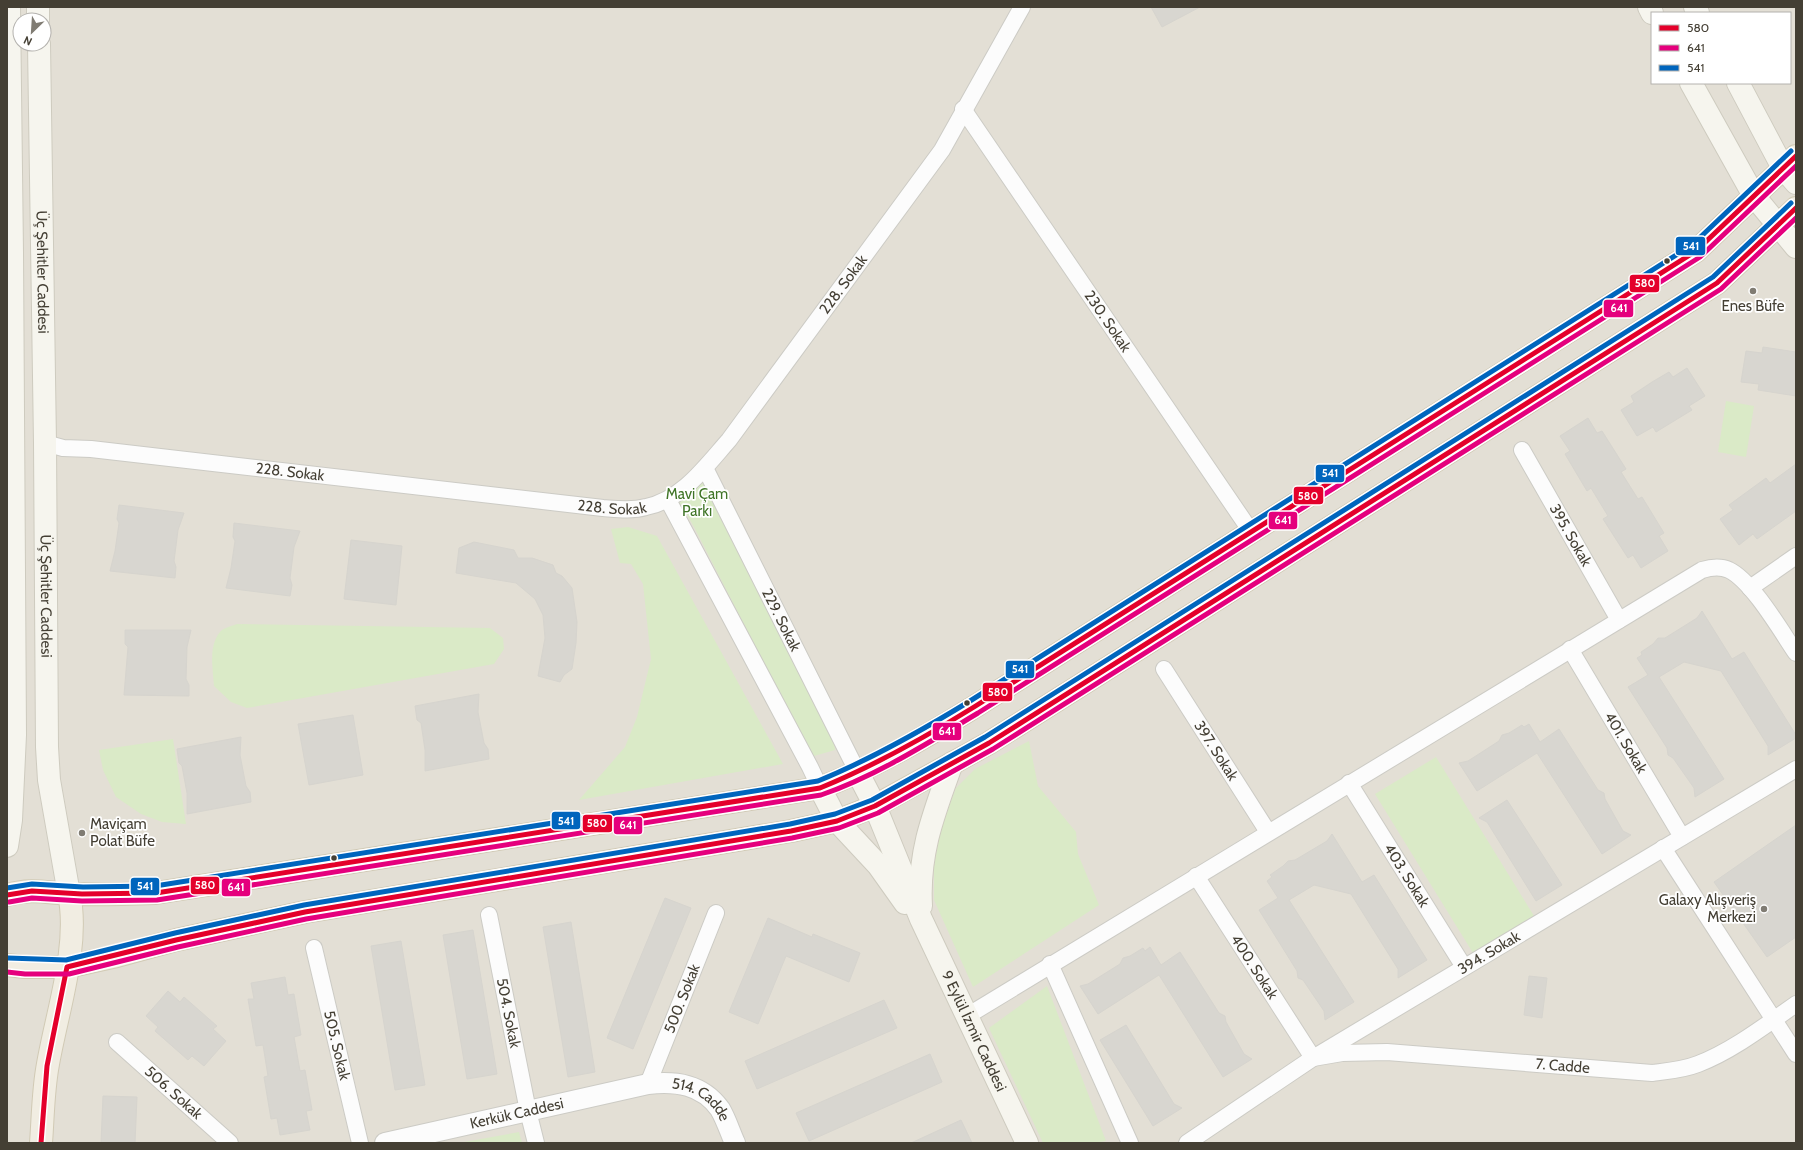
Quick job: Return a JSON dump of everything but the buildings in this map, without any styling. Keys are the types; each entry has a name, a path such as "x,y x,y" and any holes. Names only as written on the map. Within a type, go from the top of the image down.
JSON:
{"main road":[{"name":"Üç Şehitler Caddesi","path":"7,846 11,820 15,735 8,7"},
{"name":"Üç Şehitler Caddesi","path":"39,52 45,443 47,747 49,780 72,907 73,934 47,1066 41,1143"},
{"path":"1692,84 1754,196 1779,224 1796,247"},
{"path":"7,895 34,890 69,894 109,895 156,893 820,788 858,773 926,736 967,711 1252,533 1696,251 1754,196 1792,169 1739,84"},
{"path":"7,965 25,968 67,967 117,956 176,940 305,912 791,831 837,821 874,806 1007,732 1717,283 1796,208"},
{"name":"9 Eylül İzmir Caddesi","path":"921,919 919,880 923,854 930,824 952,763"},
{"name":"9 Eylül İzmir Caddesi","path":"858,773 874,806 921,919 1027,1143"},
{"name":"9 Eylül İzmir Caddesi","path":"820,788 837,821 878,865 904,902 921,919"}],"street":[{"name":"228. Sokak","path":"45,443 63,448 91,449 603,508 645,508 668,500 692,481 729,440 942,150 1022,7"},
{"name":"230. Sokak","path":"964,110 1252,533"},
{"name":"395. Sokak","path":"1522,450 1619,620"},
{"name":"229. Sokak","path":"704,468 858,773"},
{"path":"668,500 820,788"},
{"path":"1750,588 1796,556"},
{"path":"966,1016 1702,570 1712,567 1730,570 1740,577 1750,588 1796,653"},
{"name":"401. Sokak","path":"1570,649 1682,836"},
{"name":"397. Sokak","path":"1164,669 1268,832"},
{"name":"394. Sokak","path":"1186,1143 1312,1058 1796,769"},
{"name":"403. Sokak","path":"1349,784 1464,967"},
{"path":"1663,848 1796,1054"},
{"name":"400. Sokak","path":"1196,876 1312,1058"},
{"name":"500. Sokak","path":"648,1084 716,912"},
{"name":"504. Sokak","path":"489,915 528,1111 536,1143"},
{"name":"505. Sokak","path":"314,948 360,1143"},
{"path":"1050,964 1130,1143"},
{"name":"7. Cadde","path":"1312,1058 1342,1053 1387,1052 1652,1072 1669,1071 1697,1065 1715,1056 1796,1004"},
{"name":"506. Sokak","path":"117,1042 230,1143"},
{"name":"514. Cadde","path":"648,1084 669,1082 689,1086 706,1096 720,1110 735,1143"},
{"name":"Kerkük Caddesi","path":"385,1143 648,1084"}],"shaded area":[{"path":"7,7 1796,7 1796,1143 7,1143"}],"green space":[{"path":"1726,401 1754,406 1746,457 1718,452"},
{"name":"Mavi Çam Parkı","path":"703,482 834,741 835,750 814,756 811,755 694,527 687,515 671,499"},
{"path":"628,527 657,536 783,764 579,800 625,747 637,717 651,659 643,584 631,564 620,563 611,529"},
{"path":"237,624 490,628 503,638 504,649 494,664 247,708 231,702 214,686 212,658 216,638 225,628"},
{"path":"173,739 186,824 162,822 141,814 116,797 103,770 99,750"},
{"path":"1029,741 1038,786 1076,832 1078,854 1099,905 973,987 934,900 934,866 941,828 956,788 975,769"},
{"path":"1436,757 1534,916 1473,953 1375,794"},
{"path":"1047,986 1106,1141 1094,1143 1043,1143 989,1028"},
{"path":"519,1132 522,1143 459,1143"}],"transit line":[{"name":"541","path":"7,888 32,884 83,887 155,886 818,781 896,744 970,701 1692,245 1791,151"},
{"name":"580","path":"7,895 32,891 82,894 156,893 820,788 898,751 974,707 1696,251 1796,156"},
{"name":"641","path":"9,902 32,898 82,901 157,900 821,795 841,787 882,769 978,713 1700,257 1796,166"},
{"name":"541","path":"8,958 66,960 175,933 304,905 790,824 835,814 872,800 985,737 1713,277 1791,203"},
{"name":"580","path":"41,1143 47,1066 67,967 176,940 305,912 791,831 837,821 875,806 989,743 1717,283 1796,208"},
{"name":"641","path":"7,972 25,974 69,974 178,947 306,919 792,838 839,828 878,813 993,749 1721,289 1796,218"}],"place":[{"name":"Enes Büfe","path":"1753,291"},
{"name":"Maviçam Polat Büfe","path":"82,833"},
{"name":"Galaxy Alışveriş Merkezi","path":"1764,909"}]}
